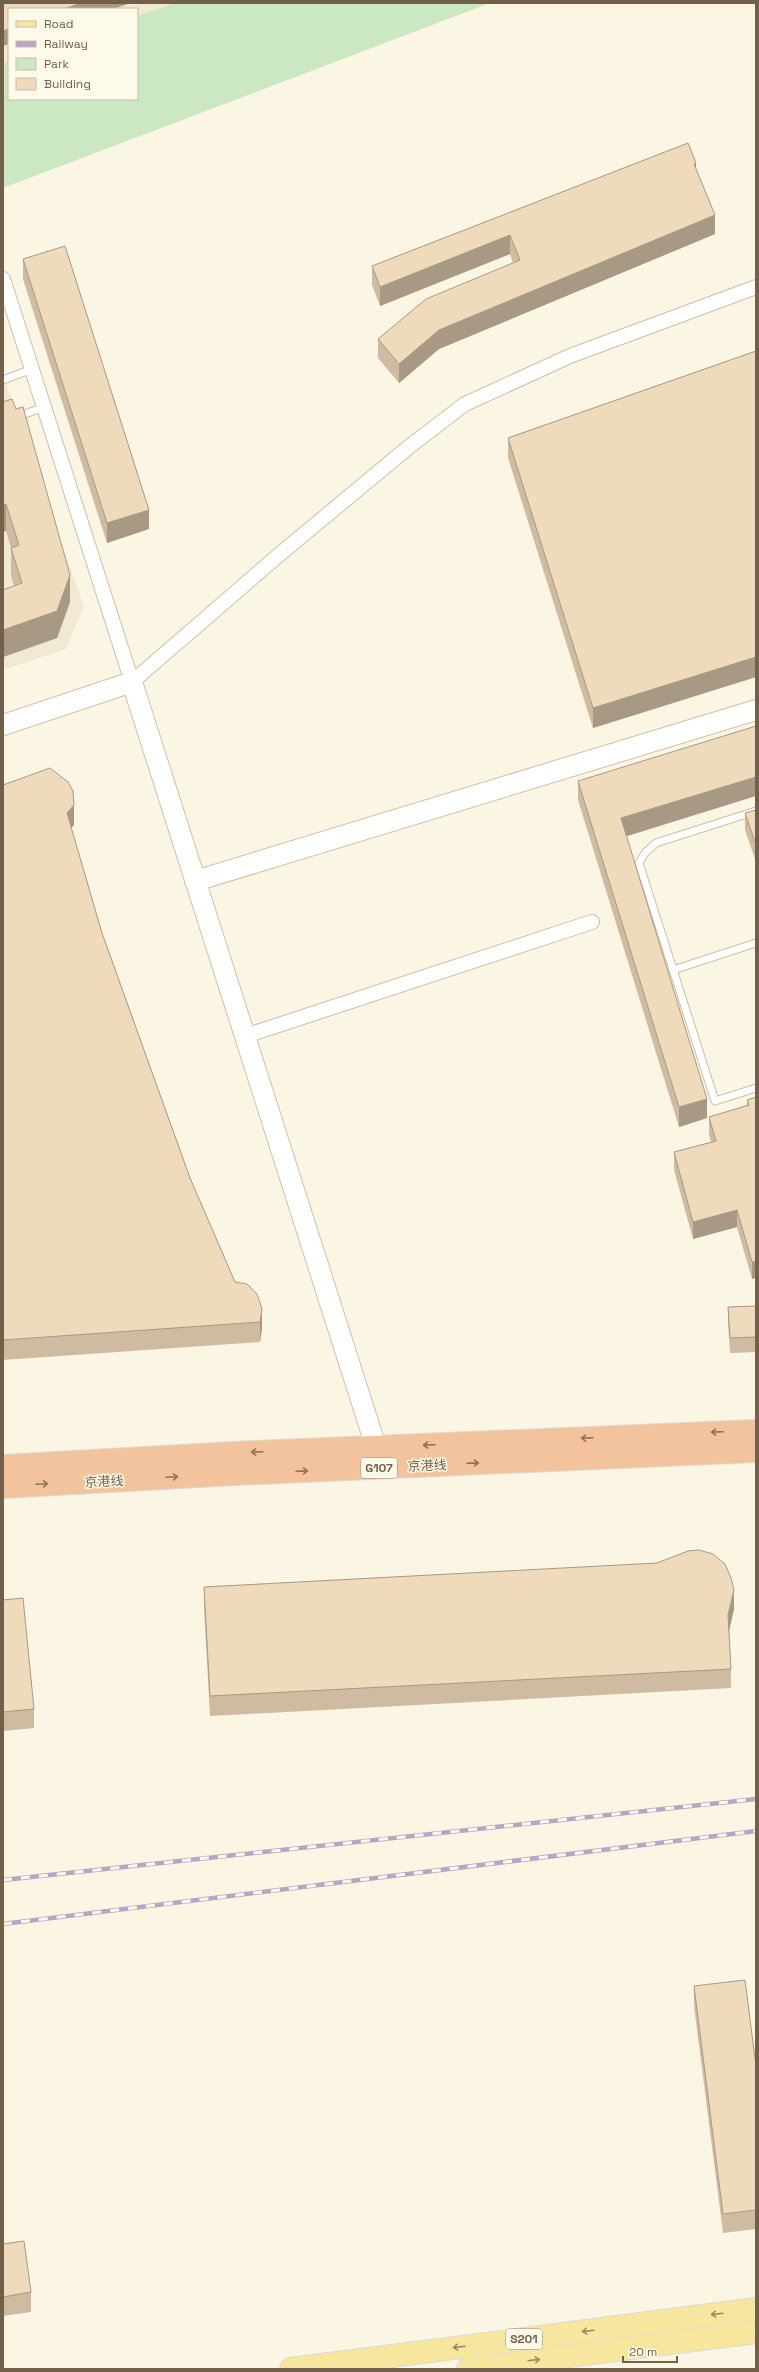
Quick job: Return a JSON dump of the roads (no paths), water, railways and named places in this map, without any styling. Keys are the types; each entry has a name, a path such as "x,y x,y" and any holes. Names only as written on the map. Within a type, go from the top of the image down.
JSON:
{"highway":[{"name":"京港线","path":"3,1466 376,1447 756,1431"},
{"name":"京港线","path":"3,1486 234,1474 756,1451"}],"main road":[{"name":"S201","path":"291,2369 756,2309"},
{"name":"S201","path":"468,2369 756,2332"}],"street":[{"path":"3,279 376,1447"},
{"path":"3,725 132,682 280,554 410,446 465,404 570,356 756,287"},
{"path":"195,880 756,710"},
{"path":"245,1036 592,922"}],"lane":[{"path":"3,380 32,369"},
{"path":"3,422 44,407"},
{"path":"756,811 656,843 645,853 639,863 716,1101 756,1088"},
{"path":"673,970 756,943"}],"railway":[{"path":"3,1880 756,1799"},
{"path":"3,1924 756,1831"}]}
